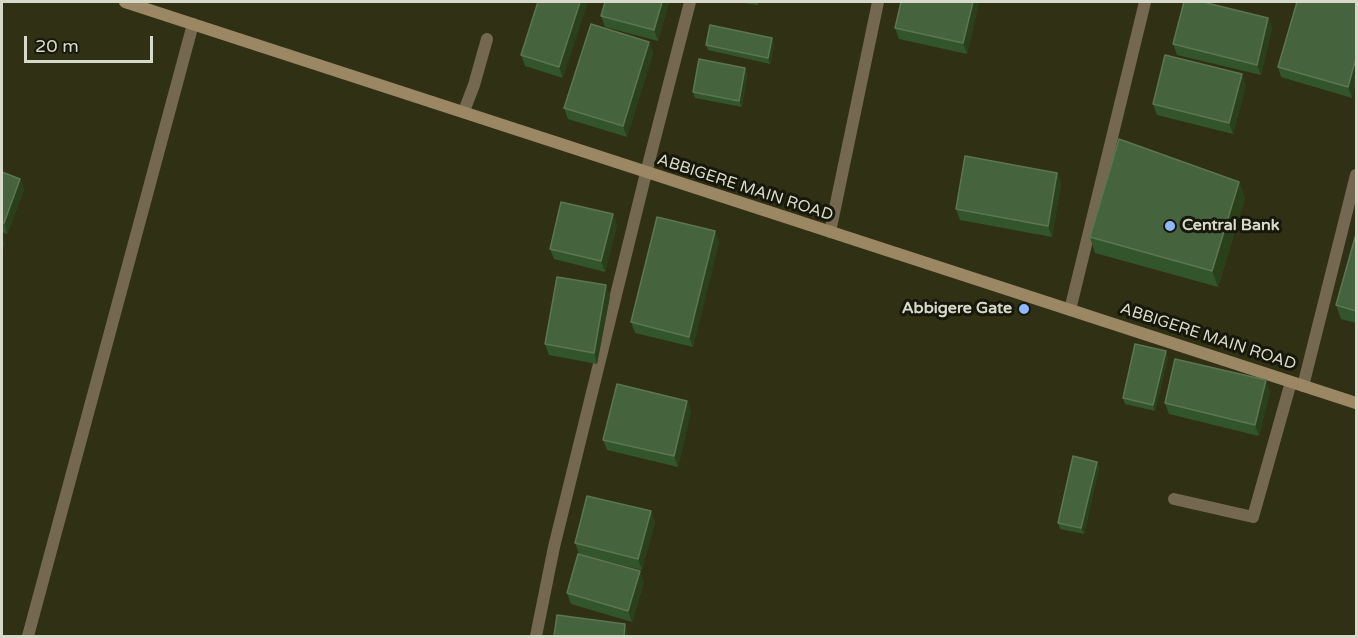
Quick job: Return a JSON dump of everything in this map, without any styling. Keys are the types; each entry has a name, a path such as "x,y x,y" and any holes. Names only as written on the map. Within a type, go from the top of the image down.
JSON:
{"main road":[{"name":"ABBIGERE MAIN ROAD","path":"125,2 1356,403"}],"street":[{"path":"536,636 554,547 645,173 690,2"},
{"path":"830,232 878,2"},
{"path":"1070,310 1144,2"},
{"path":"28,636 194,24"},
{"path":"464,111 487,39"},
{"path":"1303,386 1356,175"},
{"path":"1174,499 1253,517 1290,382"}],"building":[{"path":"538,2 580,2 559,67 521,55"},
{"path":"605,2 662,2 654,30 601,16"},
{"path":"901,2 973,2 963,43 895,28"},
{"path":"1184,2 1203,2 1268,18 1257,65 1173,44"},
{"path":"1297,2 1356,2 1356,58 1348,87 1278,67"},
{"path":"591,24 649,42 623,126 564,108"},
{"path":"710,25 772,38 768,58 706,45"},
{"path":"1165,55 1242,74 1229,123 1153,104"},
{"path":"699,59 745,68 739,101 693,92"},
{"name":"Central Bank","path":"1119,139 1239,182 1212,271 1090,237"},
{"path":"965,156 1057,173 1048,226 956,209"},
{"path":"2,172 20,179 4,223 2,222"},
{"path":"561,202 613,214 601,261 550,249"},
{"path":"657,217 715,231 689,337 631,322"},
{"path":"1356,234 1356,311 1336,305"},
{"path":"557,277 606,285 594,353 545,344"},
{"path":"1135,344 1166,351 1153,405 1123,398"},
{"path":"1175,359 1266,380 1255,425 1165,403"},
{"path":"617,384 687,401 674,456 603,440"},
{"path":"1073,456 1097,462 1081,528 1058,523"},
{"path":"587,496 651,511 638,559 575,543"},
{"path":"578,554 640,571 628,611 567,593"},
{"path":"557,615 625,624 624,636 554,636"}],"place":[{"name":"Central Bank","path":"1170,226"},
{"name":"Abbigere Gate","path":"1024,309"}]}
